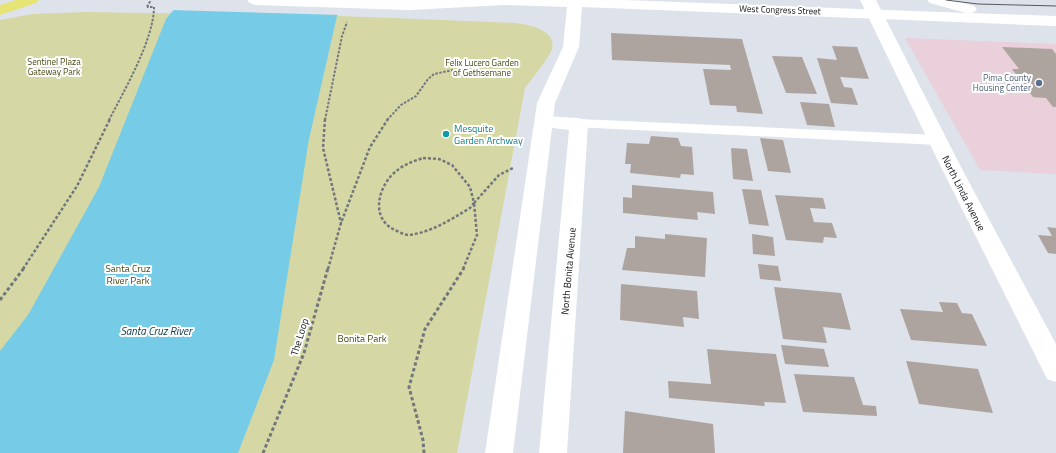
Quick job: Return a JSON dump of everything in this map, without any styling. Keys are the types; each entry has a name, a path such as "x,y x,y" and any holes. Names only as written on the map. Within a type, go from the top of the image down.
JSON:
{"main road":[{"path":"0,10 31,0"}],"street":[{"name":"West Congress Street","path":"254,0 408,5 504,0 871,7 1011,19 1056,21"},
{"path":"935,0 1011,19"},
{"path":"499,453 546,103 571,47 575,2"},
{"name":"North Linda Avenue","path":"871,7 1056,370"},
{"path":"544,122 579,124"},
{"name":"North Bonita Avenue","path":"553,453 579,124"}],"lane":[{"path":"579,124 938,140"}],"path":[{"path":"0,300 26,265 77,186 141,54 154,16 154,7 147,8 151,0"},
{"name":"The Loop","path":"341,223 323,148 324,126 342,36 348,18"},
{"name":"The Loop","path":"263,453 304,354 341,223 370,147 389,116 401,105 416,96 428,79 434,74 453,70"},
{"path":"424,453 423,440 409,387 425,329 464,267 477,235 474,204 470,187 452,165 439,159 423,158 404,165 391,176 380,193 378,210 389,228 407,235 438,228 470,208 474,204 499,175 515,167"}],"shaded area":[{"path":"905,38 1056,44 1056,174 980,170"}],"green space":[{"path":"86,12 341,16 516,23 534,27 546,33 550,37 552,49 544,63 525,88 457,453 0,453 0,20 32,14"}],"water":[{"name":"Santa Cruz River","path":"182,0 348,0 337,16 309,139 274,360 238,453 0,453 0,351 28,315 99,187 166,19"}],"pier":[{"path":"180,0 350,0 340,15 171,10"}],"building":[{"path":"611,33 742,39 763,114 737,112 736,106 710,105 703,69 731,70 730,65 612,60"},
{"path":"832,46 857,47 869,79 840,77 844,87 852,88 858,105 831,103 817,58 837,60"},
{"name":"Pima County Housing Center","path":"1002,47 1052,49 1056,54 1056,107 1053,107 1046,98 1033,97 1012,69 1019,69"},
{"path":"772,56 802,57 817,94 786,93"},
{"path":"800,102 829,104 835,127 807,125"},
{"path":"651,136 678,138 681,146 692,147 694,175 681,174 680,178 630,173 631,164 625,164 627,143 649,144"},
{"path":"760,138 783,140 791,173 768,171"},
{"path":"731,148 747,149 753,181 733,179"},
{"path":"632,185 713,192 715,214 697,212 698,220 623,213 623,197 632,198"},
{"path":"742,189 761,190 769,226 749,224"},
{"path":"775,195 823,198 826,209 810,208 814,222 832,223 837,238 824,237 823,243 786,240"},
{"path":"1047,227 1056,228 1056,254 1048,253 1038,235 1052,236"},
{"path":"665,234 707,238 705,277 622,270 627,248 635,248 635,236 665,239"},
{"path":"752,234 773,237 775,256 753,254"},
{"path":"758,264 778,266 781,281 760,279"},
{"path":"621,284 697,291 699,319 683,317 684,327 620,320"},
{"path":"774,287 841,293 851,330 823,327 827,343 783,339"},
{"path":"939,302 957,303 962,313 972,314 987,346 911,340 900,309 943,312"},
{"path":"781,345 824,349 829,367 785,364"},
{"path":"707,349 776,354 786,403 764,402 765,406 669,398 668,381 711,384"},
{"path":"906,361 978,369 993,413 919,404"},
{"path":"794,374 854,377 863,405 876,406 877,416 803,412"},
{"path":"625,411 713,424 715,453 623,453"}],"tram line":[{"path":"946,0 978,4 1056,6"}],"place":[{"name":"Pima County Housing Center","path":"1039,83"},
{"name":"Mesquite Garden Archway","path":"446,134"}],"park label":[{"name":"Sentinel Plaza Gateway Park","path":"54,68"},
{"name":"Felix Lucero Garden of Gethsemane","path":"482,68"},
{"name":"Santa Cruz River Park","path":"128,274"},
{"name":"Bonita Park","path":"362,338"}]}
